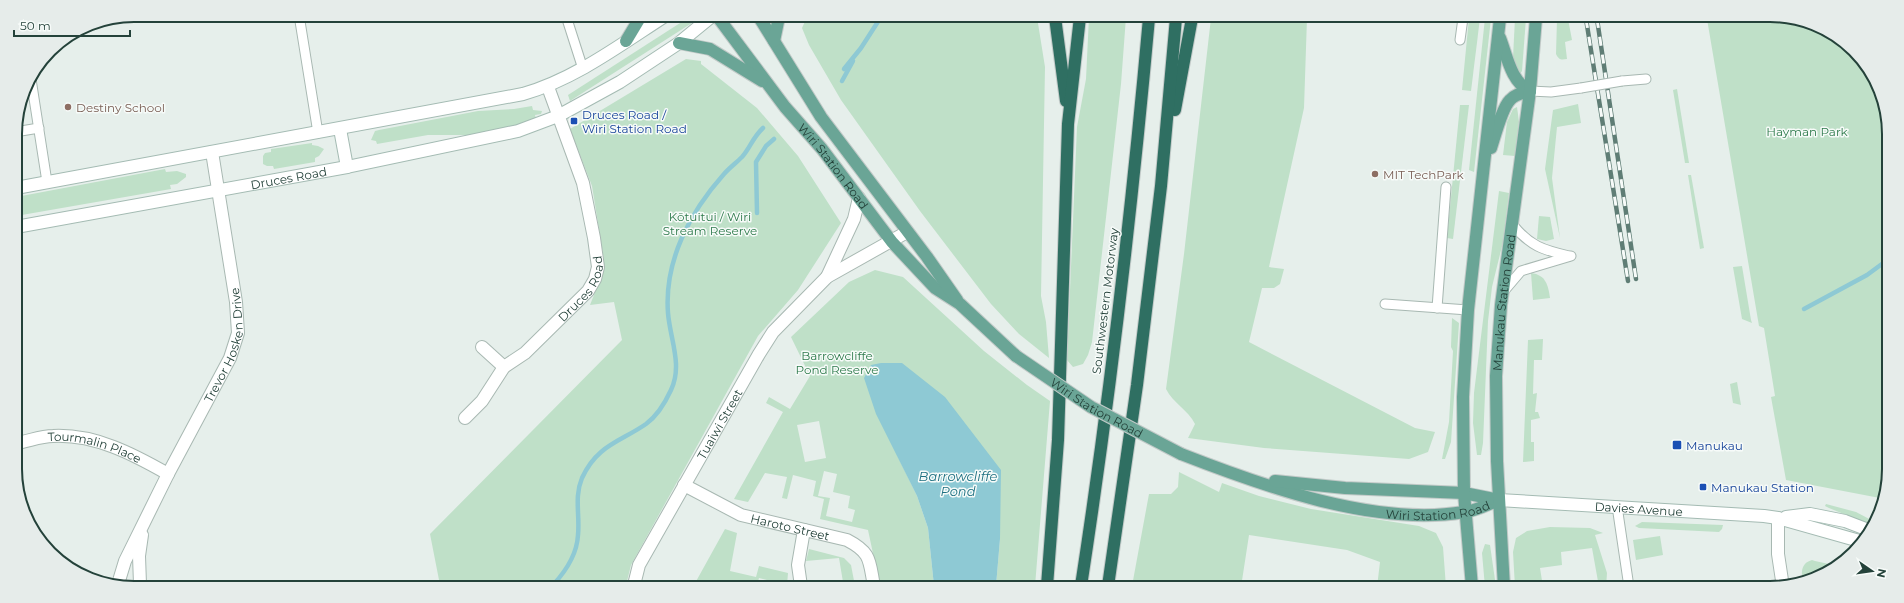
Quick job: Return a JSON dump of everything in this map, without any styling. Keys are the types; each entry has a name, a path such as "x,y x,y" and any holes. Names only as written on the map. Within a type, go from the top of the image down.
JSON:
{"highway":[{"path":"1056,22 1061,52 1068,124"},
{"path":"1048,581 1058,440 1068,124 1079,22"},
{"name":"Southwestern Motorway","path":"1082,581 1121,298 1139,136 1149,22"},
{"path":"1109,581 1136,393 1161,186 1176,22"},
{"path":"1161,186 1191,22"}],"main road":[{"path":"626,41 638,22"},
{"name":"Wiri Station Road","path":"721,22 785,107 822,149 892,242 935,288 960,304 1016,356 1091,407 1181,454 1226,471 1321,501 1389,513 1431,516 1466,512 1499,500"},
{"name":"Wiri Station Road","path":"763,22 822,117 944,280 960,304"},
{"path":"774,40 778,22"},
{"path":"1472,581 1464,493 1463,397 1468,310 1500,22"},
{"name":"Manukau Station Road","path":"1504,581 1499,500 1496,376 1502,296 1513,225 1530,91 1536,22"},
{"path":"1499,34 1516,78 1520,85 1530,91"},
{"path":"679,43 710,49 768,85"},
{"path":"1485,163 1507,104 1516,95 1530,91"},
{"name":"Wiri Station Road","path":"1253,479 1345,488 1464,493 1499,500"}],"street":[{"path":"22,187 507,98 548,87 583,68 656,22"},
{"name":"Druces Road","path":"22,226 218,189 347,167 518,131 558,116 620,82 679,43 705,22"},
{"name":"Druces Road","path":"465,418 482,402 504,366 525,353 588,291 595,279 598,267 583,183 548,87"},
{"path":"340,129 347,167"},
{"name":"Trevor Hosken Drive","path":"119,580 125,561 168,474 230,358 238,333 236,302 212,152"},
{"name":"Tuaiwi Street","path":"828,278 854,219 859,198"},
{"name":"Tuaiwi Street","path":"635,581 639,565 767,340 828,278 907,232"},
{"path":"482,347 504,366"},
{"name":"Tourmalin Place","path":"22,442 52,436 78,436 117,448 168,474"},
{"name":"Haroto Street","path":"684,485 741,515 847,540 860,547 869,557 873,581"},
{"name":"Davies Avenue","path":"1499,500 1724,512 1778,518 1856,540"},
{"name":"Davies Avenue","path":"1778,518 1810,514 1845,521 1864,528"},
{"path":"1778,518 1778,554 1782,580"},
{"name":"Trevor Hosken Drive","path":"140,581 139,556 144,524"},
{"path":"800,581 798,565 804,530"}],"lane":[{"path":"300,22 318,133"},
{"path":"568,22 583,68"},
{"path":"1460,40 1462,22"},
{"path":"1530,91 1550,92 1646,78"},
{"path":"33,88 47,182"},
{"path":"22,131 39,128"},
{"path":"1437,308 1446,187"},
{"path":"1502,296 1509,283 1521,271 1571,256 1549,251 1532,244 1524,238 1513,225"},
{"path":"1385,304 1468,310"},
{"path":"1617,506 1628,581"}],"green space":[{"path":"682,22 693,22 570,101 568,95"},
{"path":"805,22 1038,22 1045,67 1041,296 1046,322 1049,358 1019,334 991,304 920,211 841,100 809,45 802,28"},
{"path":"1089,22 1126,22 1121,84 1092,342 1088,355 1083,364 1073,367 1067,360 1077,127 1086,79"},
{"path":"1211,22 1307,22 1304,108 1269,267 1284,269 1280,284 1274,288 1262,288 1249,342 1415,428 1435,432 1428,452 1409,459 1264,448 1188,438 1195,424 1166,389 1184,254"},
{"path":"1469,22 1480,22 1471,91 1462,90"},
{"path":"1485,22 1491,22 1474,172 1469,170"},
{"path":"1515,22 1526,22 1522,71 1519,76 1513,58"},
{"path":"1557,22 1569,22 1572,40 1565,42 1567,59 1560,59 1556,54"},
{"name":"Hayman Park","path":"1708,22 1785,23 1813,31 1832,41 1854,60 1870,84 1876,98 1882,126 1882,469 1878,498 1786,480 1771,397 1775,396 1764,328 1759,326"},
{"name":"Kōtuitui / Wiri Stream Reserve","path":"686,59 701,61 701,64 757,108 798,156 841,223 798,290 758,336 631,565 627,581 439,581 430,534 622,340 614,302 590,305 603,272 604,260 592,186 570,129"},
{"path":"1677,89 1689,163 1685,163 1673,90"},
{"path":"1578,104 1581,123 1557,127 1552,178 1560,238 1545,169 1553,110"},
{"path":"1460,105 1469,105 1453,239 1447,238"},
{"path":"532,106 533,110 542,111 541,114 535,115 536,119 516,126 468,135 428,135 377,144 376,141 371,140 375,131 379,130 478,111 514,109"},
{"path":"1517,107 1519,122 1515,156 1503,155 1507,122 1513,109"},
{"path":"312,143 312,145 324,149 319,156 315,158 315,162 274,169 273,166 263,164 263,156 265,153 271,152 271,149"},
{"path":"165,169 166,172 177,171 186,174 186,177 177,184 170,185 171,189 22,215 22,196"},
{"path":"1688,175 1691,175 1704,248 1700,249"},
{"path":"1499,191 1509,193 1503,242 1492,287 1488,321 1483,443 1481,455 1477,455 1473,423 1474,393"},
{"path":"1539,216 1550,217 1554,239 1546,241 1537,239"},
{"path":"1742,266 1752,323 1742,319 1733,267"},
{"name":"Barrowcliffe Pond Reserve","path":"875,270 903,277 984,351 1050,401 1035,581 996,581 1000,539 897,455 917,496 928,528 933,581 879,581 868,530 820,519 824,499 813,496 816,481 793,475 787,499 782,498 787,477 765,473 748,502 734,499 783,412 766,403 769,397 790,409 810,376 791,337 849,282","holes":["819,421 826,458 805,462 797,425","824,471 837,474 833,492 850,496 848,508 855,510 852,522 826,516 830,498 818,496"]},
{"path":"1531,273 1543,278 1550,298 1533,300"},
{"path":"1452,318 1459,323 1451,442 1445,459 1442,459 1449,422 1453,351 1451,347"},
{"path":"1543,339 1542,360 1534,360 1533,394 1537,393 1535,412 1538,412 1540,418 1531,420 1531,442 1534,442 1534,461 1523,462 1528,340"},
{"path":"1737,382 1741,405 1733,403 1730,384"},
{"path":"1179,472 1219,492 1222,483 1259,496 1311,509 1419,526 1436,533 1443,547 1446,581 1378,581 1380,562 1347,550 1249,535 1242,581 1133,581 1149,494 1171,494 1178,487"},
{"path":"1826,504 1856,512 1870,519 1867,524 1825,506"},
{"path":"1642,522 1723,525 1719,532 1639,528 1635,526"},
{"path":"1550,527 1590,528 1603,533 1595,535 1607,573 1606,581 1598,581 1592,548 1561,552 1562,565 1540,568 1542,581 1515,581 1513,552 1516,538 1527,531"},
{"path":"725,529 737,533 730,571 756,577 759,566 788,573 787,581 771,581 759,578 758,581 696,581"},
{"path":"1660,536 1663,555 1636,560 1633,540"},
{"path":"1485,544 1490,545 1495,581 1484,581 1482,553"},
{"path":"809,549 844,558 851,565 854,581 843,581 839,558 806,561"},
{"path":"1812,560 1829,564 1802,576 1803,568 1808,561"}],"water":[{"name":"Barrowcliffe Pond","path":"881,363 902,363 945,397 1001,470 1000,539 996,581 933,581 928,528 917,496 876,414 864,378 871,365"}],"waterway":[{"path":"844,69 861,48 878,22"},
{"path":"842,81 853,61"},
{"path":"556,581 570,562 576,549 578,528 578,492 582,478 588,467 595,458 610,445 650,421 660,409 671,390 676,371 676,362 669,323 668,294 670,275 682,238 700,204 726,172 742,157 763,128"},
{"path":"757,213 756,162 766,146 774,139"},
{"path":"1804,309 1867,275 1882,264"}],"railway":[{"path":"1586,22 1628,281"},
{"path":"1597,22 1636,279"}],"place":[{"name":"Destiny School","path":"68,107"},
{"name":"Druces Road / Wiri Station Road","path":"574,121"},
{"name":"MIT TechPark","path":"1375,174"},
{"name":"Manukau","path":"1677,445"},
{"name":"Manukau Station","path":"1703,487"}]}
